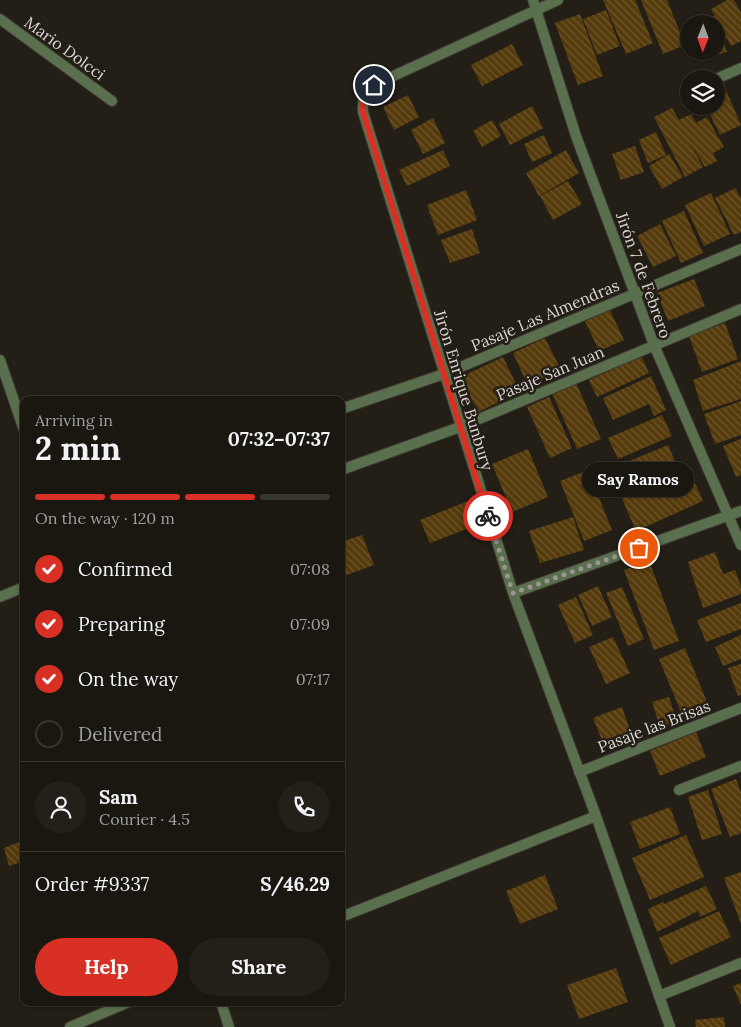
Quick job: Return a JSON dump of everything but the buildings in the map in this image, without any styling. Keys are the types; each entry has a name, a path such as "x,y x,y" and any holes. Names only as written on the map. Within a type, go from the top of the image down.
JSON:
{"street":[{"path":"535,5 558,0"},
{"name":"Jirón Enrique Bunbury","path":"535,5 374,85 365,94 362,102 363,112 513,593 596,816 670,1027"},
{"name":"Jirón 7 de Febrero","path":"535,5 576,136 654,346 741,545"},
{"name":"Mario Dolcci","path":"0,19 112,101"},
{"path":"725,75 741,68"},
{"name":"Pasaje Las Almendras","path":"345,408 444,374 741,249"},
{"name":"Pasaje San Juan","path":"345,469 460,428 741,309"},
{"path":"0,360 20,418"},
{"path":"513,593 741,511"},
{"path":"0,597 20,589"},
{"name":"Pasaje las Brisas","path":"579,772 741,708"},
{"path":"679,790 741,766"},
{"path":"345,915 596,816"},
{"path":"659,996 741,963"},
{"path":"70,1027 120,1006"},
{"path":"222,1006 229,1027"}],"way so far":[{"path":"488,516 513,593 639,548"}],"place":[{"name":"Say Ramos","path":"639,548"}],"route":[{"path":"374,85 365,94 362,102 363,112 488,516"}]}
